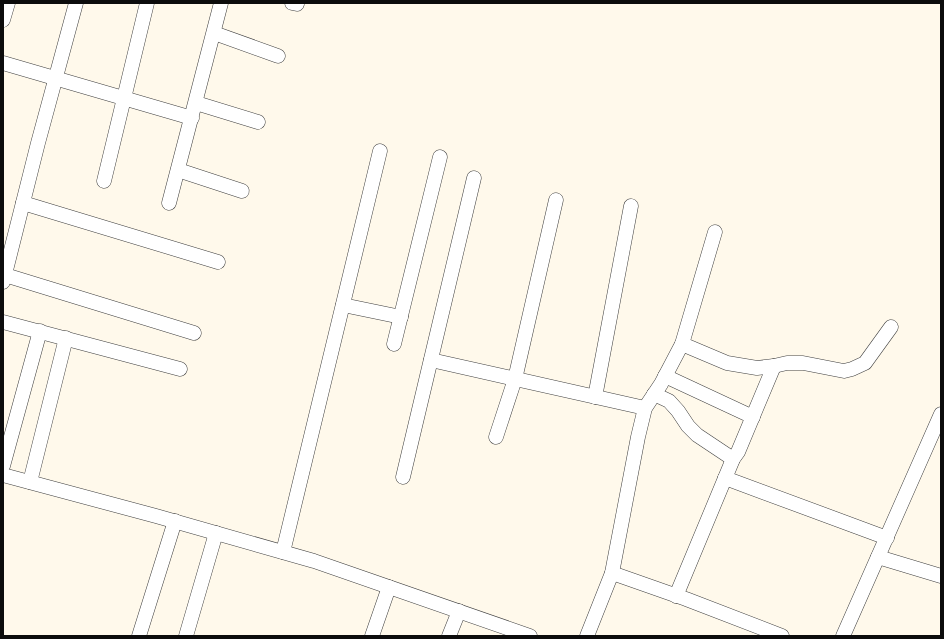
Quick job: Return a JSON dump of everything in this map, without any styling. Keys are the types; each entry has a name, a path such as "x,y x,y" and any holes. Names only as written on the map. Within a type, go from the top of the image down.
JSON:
{"street":[{"path":"3,20 8,3"},
{"path":"76,3 4,278 194,333"},
{"path":"104,181 147,3"},
{"path":"169,203 221,3"},
{"path":"214,33 278,56"},
{"path":"3,62 192,118"},
{"path":"196,103 258,122"},
{"path":"283,552 380,151"},
{"path":"394,344 440,157"},
{"path":"178,170 242,191"},
{"path":"403,477 474,178"},
{"path":"496,437 515,379 556,200"},
{"path":"23,203 218,262"},
{"path":"595,397 631,206"},
{"path":"587,636 612,573 645,408 665,376 682,344 715,232"},
{"path":"343,305 401,317"},
{"path":"3,322 180,369"},
{"path":"682,344 727,363 757,368 774,366 787,362 803,362 844,371 852,369 865,362 891,327"},
{"path":"3,466 40,331"},
{"path":"30,482 66,338"},
{"path":"431,360 645,408"},
{"path":"676,596 733,458 738,452 774,366"},
{"path":"665,376 753,417"},
{"path":"654,394 669,401 688,426 697,434 733,458"},
{"path":"843,636 941,416"},
{"path":"3,475 314,561 530,636"},
{"path":"725,478 887,538"},
{"path":"139,636 175,522"},
{"path":"186,636 216,533"},
{"path":"878,557 941,576"},
{"path":"612,573 782,636"},
{"path":"372,636 389,587"},
{"path":"448,636 459,611"}]}
